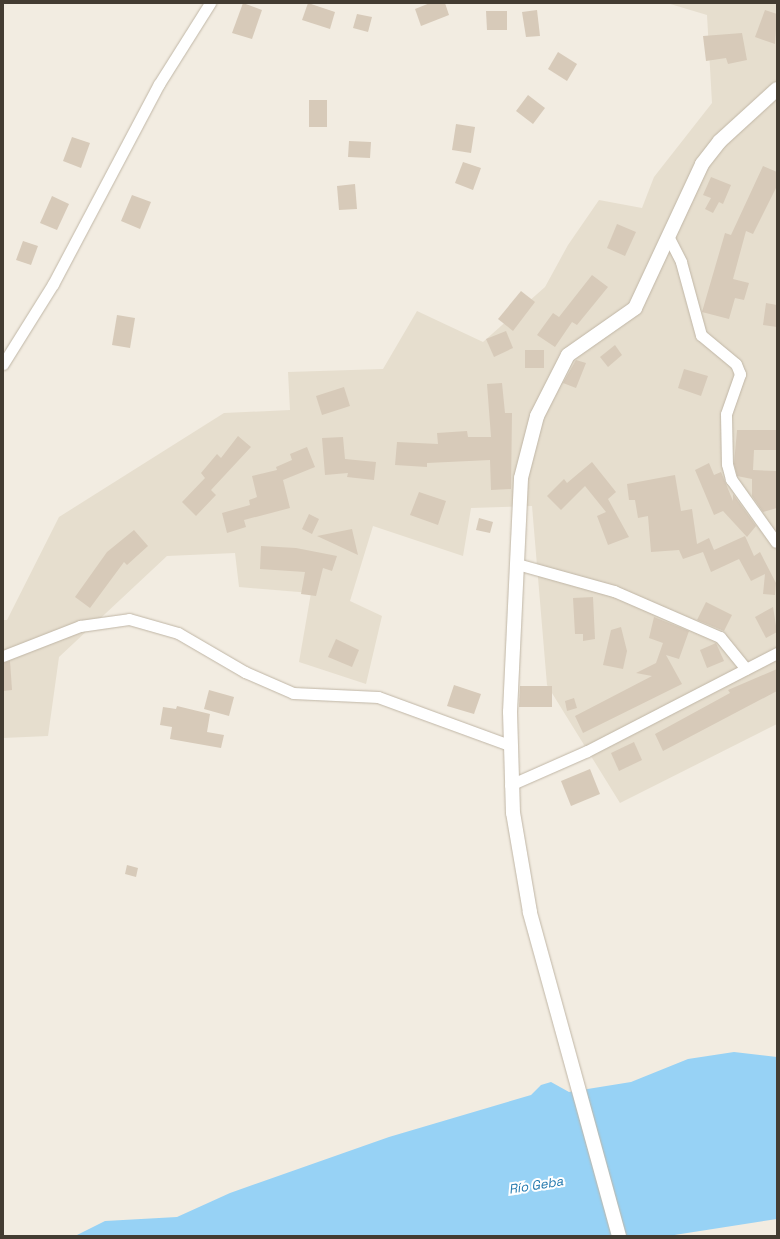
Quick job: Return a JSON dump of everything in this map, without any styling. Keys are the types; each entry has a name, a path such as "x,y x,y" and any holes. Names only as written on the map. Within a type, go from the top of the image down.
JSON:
{"street":[{"path":"3,364 53,284 159,84 210,3"},
{"path":"619,1236 574,1066 530,912 510,785 509,745 522,478 537,416 568,355 635,308 668,236 711,150 777,89"},
{"path":"668,236 681,262 701,335 736,364 740,374 726,414 727,464 731,479 776,542"},
{"path":"517,564 614,591 720,638 746,669"},
{"path":"3,656 80,626 128,619 178,633 245,672 293,693 378,697 509,745"},
{"path":"510,785 587,751 777,653"}],"shaded area":[{"path":"667,3 777,3 777,724 620,803 547,685 532,506 471,508 463,556 373,526 350,601 382,616 366,684 299,662 311,593 239,587 235,553 167,556 59,657 48,736 3,738 3,620 7,620 59,517 224,413 290,410 288,372 383,369 417,311 483,342 545,287 568,245 599,200 642,208 654,177 712,103 707,15"}],"water":[{"name":"Río Geba","path":"734,1052 777,1057 777,1219 668,1236 75,1236 105,1221 177,1217 230,1193 389,1137 531,1095 541,1085 551,1082 569,1092 631,1082 688,1059"}],"building":[{"path":"243,3 262,10 252,39 232,33"},
{"path":"308,3 335,12 330,29 302,20"},
{"path":"430,3 445,3 449,15 421,26 415,9"},
{"path":"537,10 540,36 526,37 522,12"},
{"path":"765,10 777,14 775,44 755,37"},
{"path":"486,11 507,11 507,30 487,30"},
{"path":"357,14 372,17 368,32 353,28"},
{"path":"742,33 747,60 728,64 726,58 706,61 703,36"},
{"path":"558,52 577,64 567,81 548,69"},
{"path":"528,95 545,108 533,124 516,111"},
{"path":"309,100 327,100 327,127 309,127"},
{"path":"456,124 475,127 471,153 452,150"},
{"path":"72,137 90,143 81,168 63,161"},
{"path":"349,141 371,142 370,158 348,157"},
{"path":"463,162 481,168 473,190 455,183"},
{"path":"763,166 777,172 777,186 753,234 746,231 733,279 749,283 744,300 735,298 729,319 702,312 725,233 731,235"},
{"path":"711,177 731,185 723,204 719,202 713,213 705,209 711,198 703,195"},
{"path":"355,184 357,209 339,210 337,186"},
{"path":"132,195 151,202 140,229 121,221"},
{"path":"52,196 69,204 57,230 40,223"},
{"path":"617,224 636,232 625,256 607,248"},
{"path":"23,241 38,246 31,265 16,260"},
{"path":"592,275 608,287 577,325 572,322 555,347 537,335 553,313 559,317"},
{"path":"521,291 535,302 513,331 498,319"},
{"path":"766,303 777,305 777,327 763,325"},
{"path":"117,315 135,318 130,348 112,345"},
{"path":"506,331 513,348 494,357 486,339"},
{"path":"615,345 622,355 608,367 600,357"},
{"path":"525,350 544,350 544,368 525,368"},
{"path":"576,360 586,363 576,388 563,383"},
{"path":"684,369 708,376 701,396 678,388"},
{"path":"502,383 505,413 512,413 511,489 491,490 490,460 427,463 427,467 395,465 397,442 438,444 437,433 467,431 468,437 491,437 487,384"},
{"path":"344,387 350,406 322,415 316,396"},
{"path":"737,430 777,430 777,450 754,450 753,470 777,471 777,508 763,512 752,496 752,479 737,476 734,464"},
{"path":"238,436 251,447 211,490 216,495 196,516 182,502 205,478 201,473 217,454 221,458"},
{"path":"343,437 345,459 376,462 374,480 347,477 348,473 325,475 322,438"},
{"path":"307,447 315,467 283,480 290,508 244,520 246,527 227,533 222,513 250,505 249,500 257,497 252,476 277,470 276,467 292,460 290,454"},
{"path":"592,462 616,492 608,499 629,537 608,545 597,516 606,512 585,486 561,510 547,496 564,479 567,483"},
{"path":"709,463 714,475 721,472 733,501 733,494 756,526 747,537 723,511 714,515 695,470"},
{"path":"675,475 681,511 692,509 697,544 709,538 714,550 745,536 754,556 760,552 776,583 775,595 763,594 765,574 751,581 739,559 711,572 703,552 683,559 679,550 651,552 648,516 638,518 635,500 629,500 627,484"},
{"path":"419,492 446,501 438,525 410,515"},
{"path":"309,514 319,519 312,534 302,529"},
{"path":"479,518 493,522 490,533 476,530"},
{"path":"352,529 358,555 317,536"},
{"path":"134,530 148,546 127,565 124,562 90,608 75,597 107,552"},
{"path":"261,546 296,548 337,556 332,571 323,568 316,596 301,594 305,572 260,569"},
{"path":"593,597 595,639 583,641 583,634 575,634 573,598"},
{"path":"706,602 732,615 724,631 697,620"},
{"path":"773,607 777,632 766,638 755,617"},
{"path":"654,617 689,631 679,659 666,655 682,684 583,733 575,716 652,676 636,673 656,663 663,643 649,638"},
{"path":"621,627 627,651 623,669 603,665 611,630"},
{"path":"336,639 359,650 352,667 328,657"},
{"path":"716,643 724,661 707,668 700,650"},
{"path":"10,661 12,690 3,691 3,663"},
{"path":"777,669 777,691 663,751 655,734 730,693 728,690"},
{"path":"454,685 481,694 474,714 447,706"},
{"path":"520,686 552,686 552,707 519,707"},
{"path":"209,690 234,697 229,716 204,709"},
{"path":"574,698 577,708 567,711 565,701"},
{"path":"177,706 210,714 207,732 224,735 221,748 170,739 172,727 160,725 163,707 176,709"},
{"path":"634,742 642,760 619,771 611,753"},
{"path":"590,769 600,794 571,806 561,781"},
{"path":"127,865 138,868 136,877 125,874"}]}
